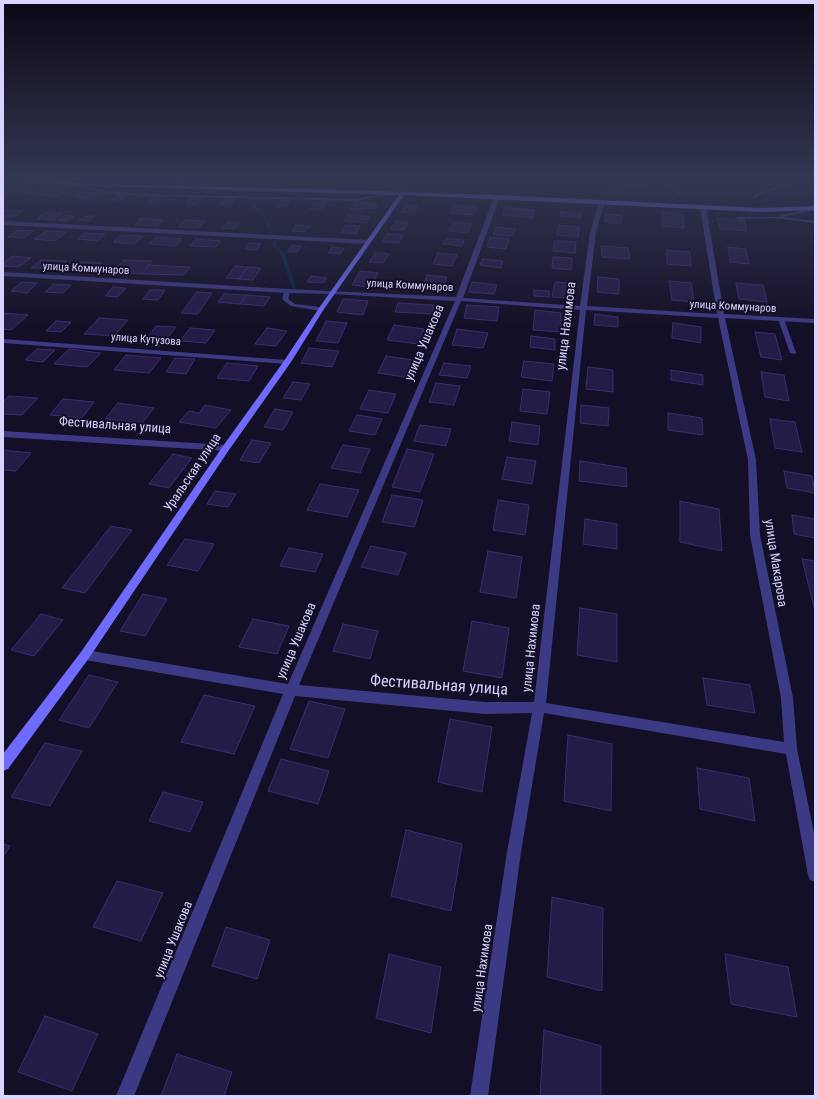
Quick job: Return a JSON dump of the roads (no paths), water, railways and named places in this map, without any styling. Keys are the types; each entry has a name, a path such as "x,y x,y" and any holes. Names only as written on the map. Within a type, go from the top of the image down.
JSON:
{"main road":[{"name":"Уральская улица","path":"3,765 85,655 226,448 287,362 320,309 377,229"}],"street":[{"path":"124,229 368,242"},
{"name":"улица Ушакова","path":"125,1096 291,690 459,299 485,229"},
{"name":"улица Нахимова","path":"479,1096 514,852 539,707 583,308 594,229"},
{"name":"улица Макарова","path":"707,229 721,316 752,460 755,535 787,698 791,749 815,875"},
{"name":"улица Коммунаров","path":"3,274 287,291 459,299 583,308 815,321"},
{"name":"улица Кутузова","path":"3,341 287,362"},
{"name":"Фестивальная улица","path":"3,434 226,448"},
{"name":"Фестивальная улица","path":"85,655 291,690 485,708 539,707 791,749"}],"lane":[{"path":"287,291 285,299 293,305 320,309"},
{"path":"781,319 793,354"}],"waterway":[{"path":"270,229 272,233"},
{"path":"273,241 275,247 282,252 294,288"}]}
